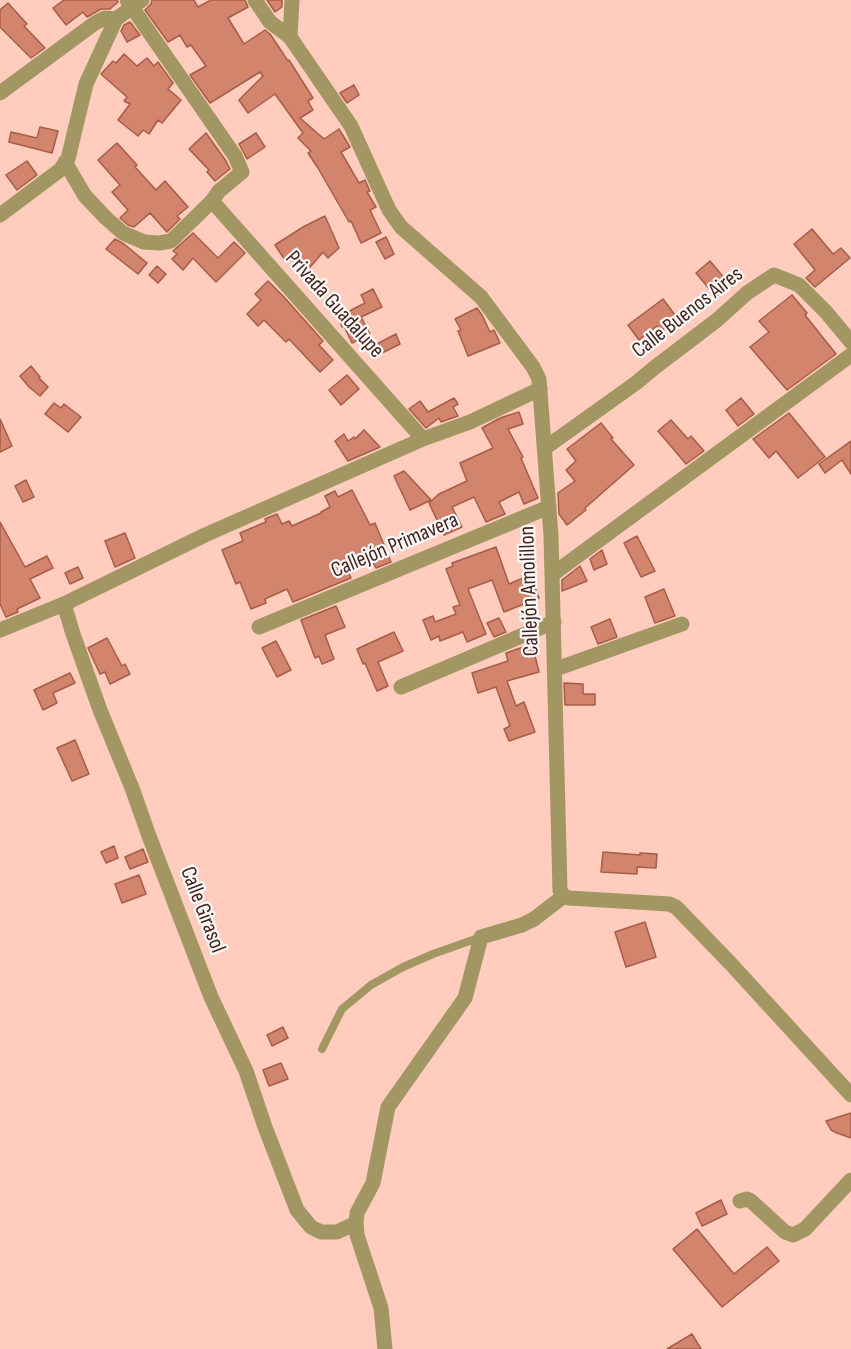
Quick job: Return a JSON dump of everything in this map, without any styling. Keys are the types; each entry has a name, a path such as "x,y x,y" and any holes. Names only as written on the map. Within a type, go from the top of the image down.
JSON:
{"street":[{"name":"Callejón Amolillon","path":"255,0 270,22 290,37 351,126 389,210 401,227 481,297 533,367 539,379 549,507 556,669 560,891 564,896"},
{"path":"290,37 292,0"},
{"path":"0,214 60,170 65,162 68,159 86,84 116,18 134,2 235,156 242,171 219,191 212,201 171,241 159,243 144,242 123,233 85,196 65,162"},
{"path":"0,93 95,23 105,18 116,18"},
{"name":"Privada Guadalupe","path":"212,201 423,439"},
{"name":"Calle Buenos Aires","path":"545,448 636,383 717,320 747,293 774,274 800,285 851,342"},
{"path":"552,574 848,363"},
{"path":"0,630 64,604 205,535 423,439 470,422 540,389"},
{"name":"Callejón Primavera","path":"259,627 549,507"},
{"name":"Calle Girasol","path":"64,604 100,710 211,997 246,1071 297,1210 311,1227 321,1232 336,1232 356,1223"},
{"path":"400,687 554,622"},
{"path":"556,669 682,624"},
{"path":"385,1349 381,1308 357,1235 357,1213 373,1183 388,1107 465,998 481,937 522,925 534,919 564,896 669,904 676,907 731,964 851,1095"},
{"path":"740,1201 747,1199 785,1232 793,1235 805,1229 851,1180"}],"lane":[{"path":"322,1049 342,1009 371,985 403,967 481,937"}],"building":[{"path":"64,0 117,0 118,2 110,9 101,9 87,17 83,12 66,25 53,8"},
{"path":"152,0 194,0 198,7 211,0 245,0 248,7 228,18 244,44 265,30 289,60 313,98 308,101 313,110 300,118 324,139 339,129 350,147 341,152 359,183 365,180 370,191 367,192 376,207 370,210 381,233 361,243 351,221 349,222 308,153 311,151 298,138 303,133 275,94 248,113 239,100 263,76 260,72 210,103 190,75 206,66 191,45 187,47 180,35 168,42 145,10"},
{"path":"267,0 282,0 282,7 275,12"},
{"path":"8,3 27,24 24,26 45,48 31,58 0,27 0,10"},
{"path":"130,22 140,35 127,42 121,31 124,25"},
{"path":"124,54 137,66 147,58 154,66 158,62 173,83 168,89 181,100 162,123 158,120 149,134 143,130 138,136 118,120 130,104 124,101 127,97 101,74 113,61 116,63"},
{"path":"354,85 359,95 347,103 340,93"},
{"path":"40,127 58,131 52,153 9,142 11,132 37,138"},
{"path":"206,133 230,169 215,181 207,172 209,170 189,149"},
{"path":"256,133 265,147 247,159 239,144"},
{"path":"117,143 156,190 165,181 188,207 177,216 180,219 167,232 150,213 134,227 120,218 128,210 112,192 120,185 98,160"},
{"path":"27,161 37,175 17,190 6,175"},
{"path":"325,216 339,248 328,258 323,252 306,272 289,258 285,260 275,245"},
{"path":"812,229 833,254 841,248 850,258 815,287 806,278 815,270 794,244"},
{"path":"193,233 218,258 234,242 245,253 216,282 193,258 183,270 172,259 177,254 173,251"},
{"path":"386,237 394,254 385,259 376,242"},
{"path":"115,239 147,263 138,274 106,249"},
{"path":"710,261 730,285 716,297 696,273"},
{"path":"157,266 166,274 158,283 149,275"},
{"path":"268,281 323,341 319,345 333,360 320,372 289,339 286,342 264,320 258,326 247,314 261,300 255,294"},
{"path":"373,289 382,307 361,317 370,334 352,343 338,317 365,303 361,295"},
{"path":"792,295 836,354 787,390 750,347 769,332 759,321"},
{"path":"663,299 678,319 661,331 657,326 639,340 628,325"},
{"path":"477,308 490,332 494,330 500,343 468,356 458,331 461,330 455,319"},
{"path":"396,334 400,344 374,357 369,348"},
{"path":"31,366 48,387 40,396 20,376"},
{"path":"347,375 359,389 341,405 329,390"},
{"path":"454,398 458,404 453,407 458,416 441,422 439,418 426,428 409,409 420,401 428,412"},
{"path":"741,398 754,414 738,426 726,410"},
{"path":"54,403 61,408 64,404 81,417 68,432 45,414"},
{"path":"519,412 523,424 508,429 523,457 521,458 538,498 524,504 519,492 499,502 505,514 486,522 474,497 452,507 462,527 444,535 429,503 439,494 467,481 460,463 493,448 482,428 500,418"},
{"path":"789,413 825,457 798,478 776,451 769,458 753,439"},
{"path":"0,419 12,446 0,452"},
{"path":"671,420 688,439 691,436 704,451 686,464 658,431"},
{"path":"601,423 613,438 611,439 634,465 567,525 559,514 558,493 575,481 566,470 576,461 567,449"},
{"path":"364,430 380,447 348,461 335,441 344,434 348,441 354,437 355,439"},
{"path":"851,441 851,474 842,460 825,473 819,464"},
{"path":"404,471 431,500 410,510 394,476"},
{"path":"26,480 34,497 23,502 15,486"},
{"path":"352,490 370,525 375,523 391,562 376,568 371,558 347,569 351,578 293,602 287,589 265,599 266,603 251,609 240,582 236,584 222,550 243,541 240,533 266,522 265,519 277,514 282,524 289,521 292,526 330,507 325,496 335,491 338,497"},
{"path":"0,522 25,567 47,556 53,568 30,579 40,598 6,617 0,604"},
{"path":"125,533 135,558 115,567 105,541"},
{"path":"637,536 655,571 641,577 624,543"},
{"path":"496,547 509,584 530,575 539,598 504,612 492,580 468,589 486,634 467,642 463,632 440,641 439,636 431,640 423,620 433,616 435,622 456,614 453,607 460,605 446,569 453,566 452,563"},
{"path":"602,550 607,564 594,570 590,559"},
{"path":"580,566 587,581 562,591 562,580"},
{"path":"78,567 83,578 70,584 65,573"},
{"path":"664,589 675,616 655,623 645,597"},
{"path":"336,606 345,627 325,635 334,659 322,664 319,656 315,658 301,620"},
{"path":"499,618 506,632 494,637 487,623"},
{"path":"610,619 617,637 598,644 591,627"},
{"path":"394,632 403,651 378,662 388,686 377,691 357,649"},
{"path":"107,638 122,666 125,664 130,674 110,684 105,672 100,674 88,648"},
{"path":"276,641 291,670 277,677 262,648"},
{"path":"532,644 539,672 507,681 516,706 524,702 535,732 509,741 504,729 510,726 496,687 478,693 472,673 508,661 506,653"},
{"path":"70,673 75,683 53,693 57,703 43,710 34,690"},
{"path":"564,683 583,684 583,694 595,694 595,705 565,705"},
{"path":"75,740 89,774 72,781 57,748"},
{"path":"114,846 118,858 106,863 101,852"},
{"path":"143,849 148,862 130,869 125,857"},
{"path":"603,852 657,854 656,868 637,867 637,874 601,872"},
{"path":"139,875 146,894 122,903 115,884"},
{"path":"645,922 656,957 626,967 615,932"},
{"path":"283,1027 288,1038 272,1046 267,1035"},
{"path":"281,1063 288,1079 269,1086 263,1070"},
{"path":"851,1113 851,1138 831,1130 826,1121"},
{"path":"721,1200 727,1214 702,1226 696,1213"},
{"path":"697,1229 734,1274 767,1247 779,1261 722,1307 673,1249"},
{"path":"692,1334 701,1349 667,1349"}]}
